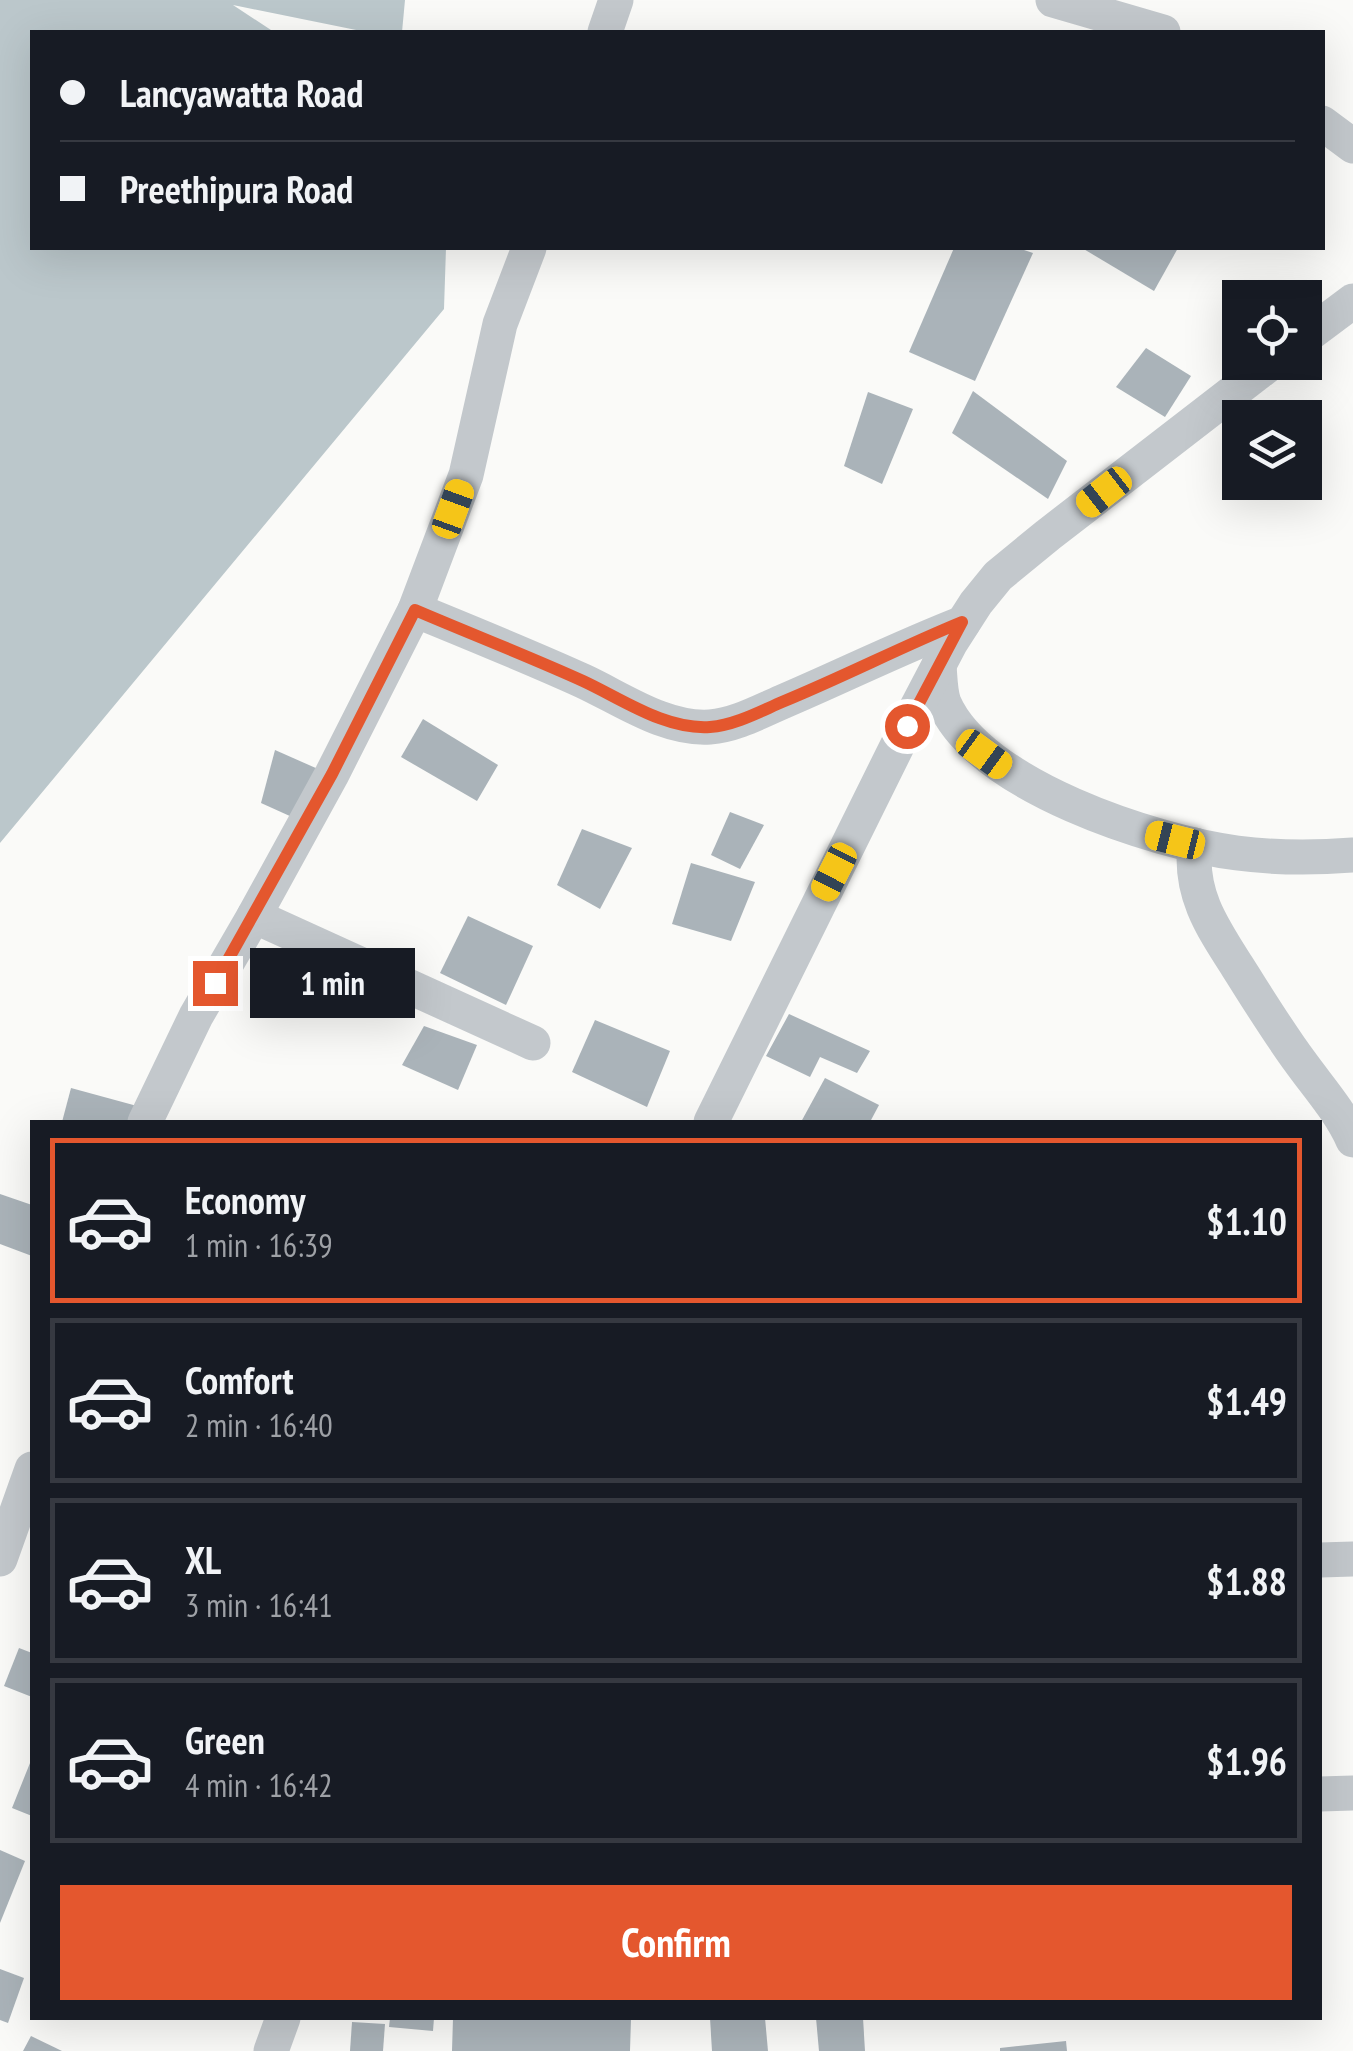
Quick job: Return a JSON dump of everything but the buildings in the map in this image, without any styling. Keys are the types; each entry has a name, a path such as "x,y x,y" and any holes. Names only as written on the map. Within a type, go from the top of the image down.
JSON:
{"street":[{"path":"606,30 616,0"},
{"path":"1053,0 1155,30"},
{"path":"1325,125 1353,146"},
{"path":"154,1120 196,1016 332,774 415,610 466,475 500,324 528,250"},
{"path":"1322,324 1353,301"},
{"path":"712,1120 962,622 998,576 1249,380"},
{"path":"415,610 644,711 687,726 710,727 731,724 962,622"},
{"path":"939,666 943,701 960,729 984,754 1017,778 1112,820 1195,845 1293,857 1353,856"},
{"path":"1195,845 1195,882 1210,924 1271,1020 1332,1102 1353,1140"},
{"path":"254,916 533,1043"},
{"path":"0,1560 30,1474"},
{"path":"1322,1560 1353,1560"},
{"path":"1322,1794 1353,1793"},
{"path":"270,2051 283,2020"}],"shaded area":[{"path":"0,0 405,0 402,30 356,30 233,5 271,30 30,30 30,250 446,250 444,309 0,843"}],"route":[{"path":"215,983 332,774 415,610 644,711 687,726 710,727 731,724 962,622 907,726"}]}
